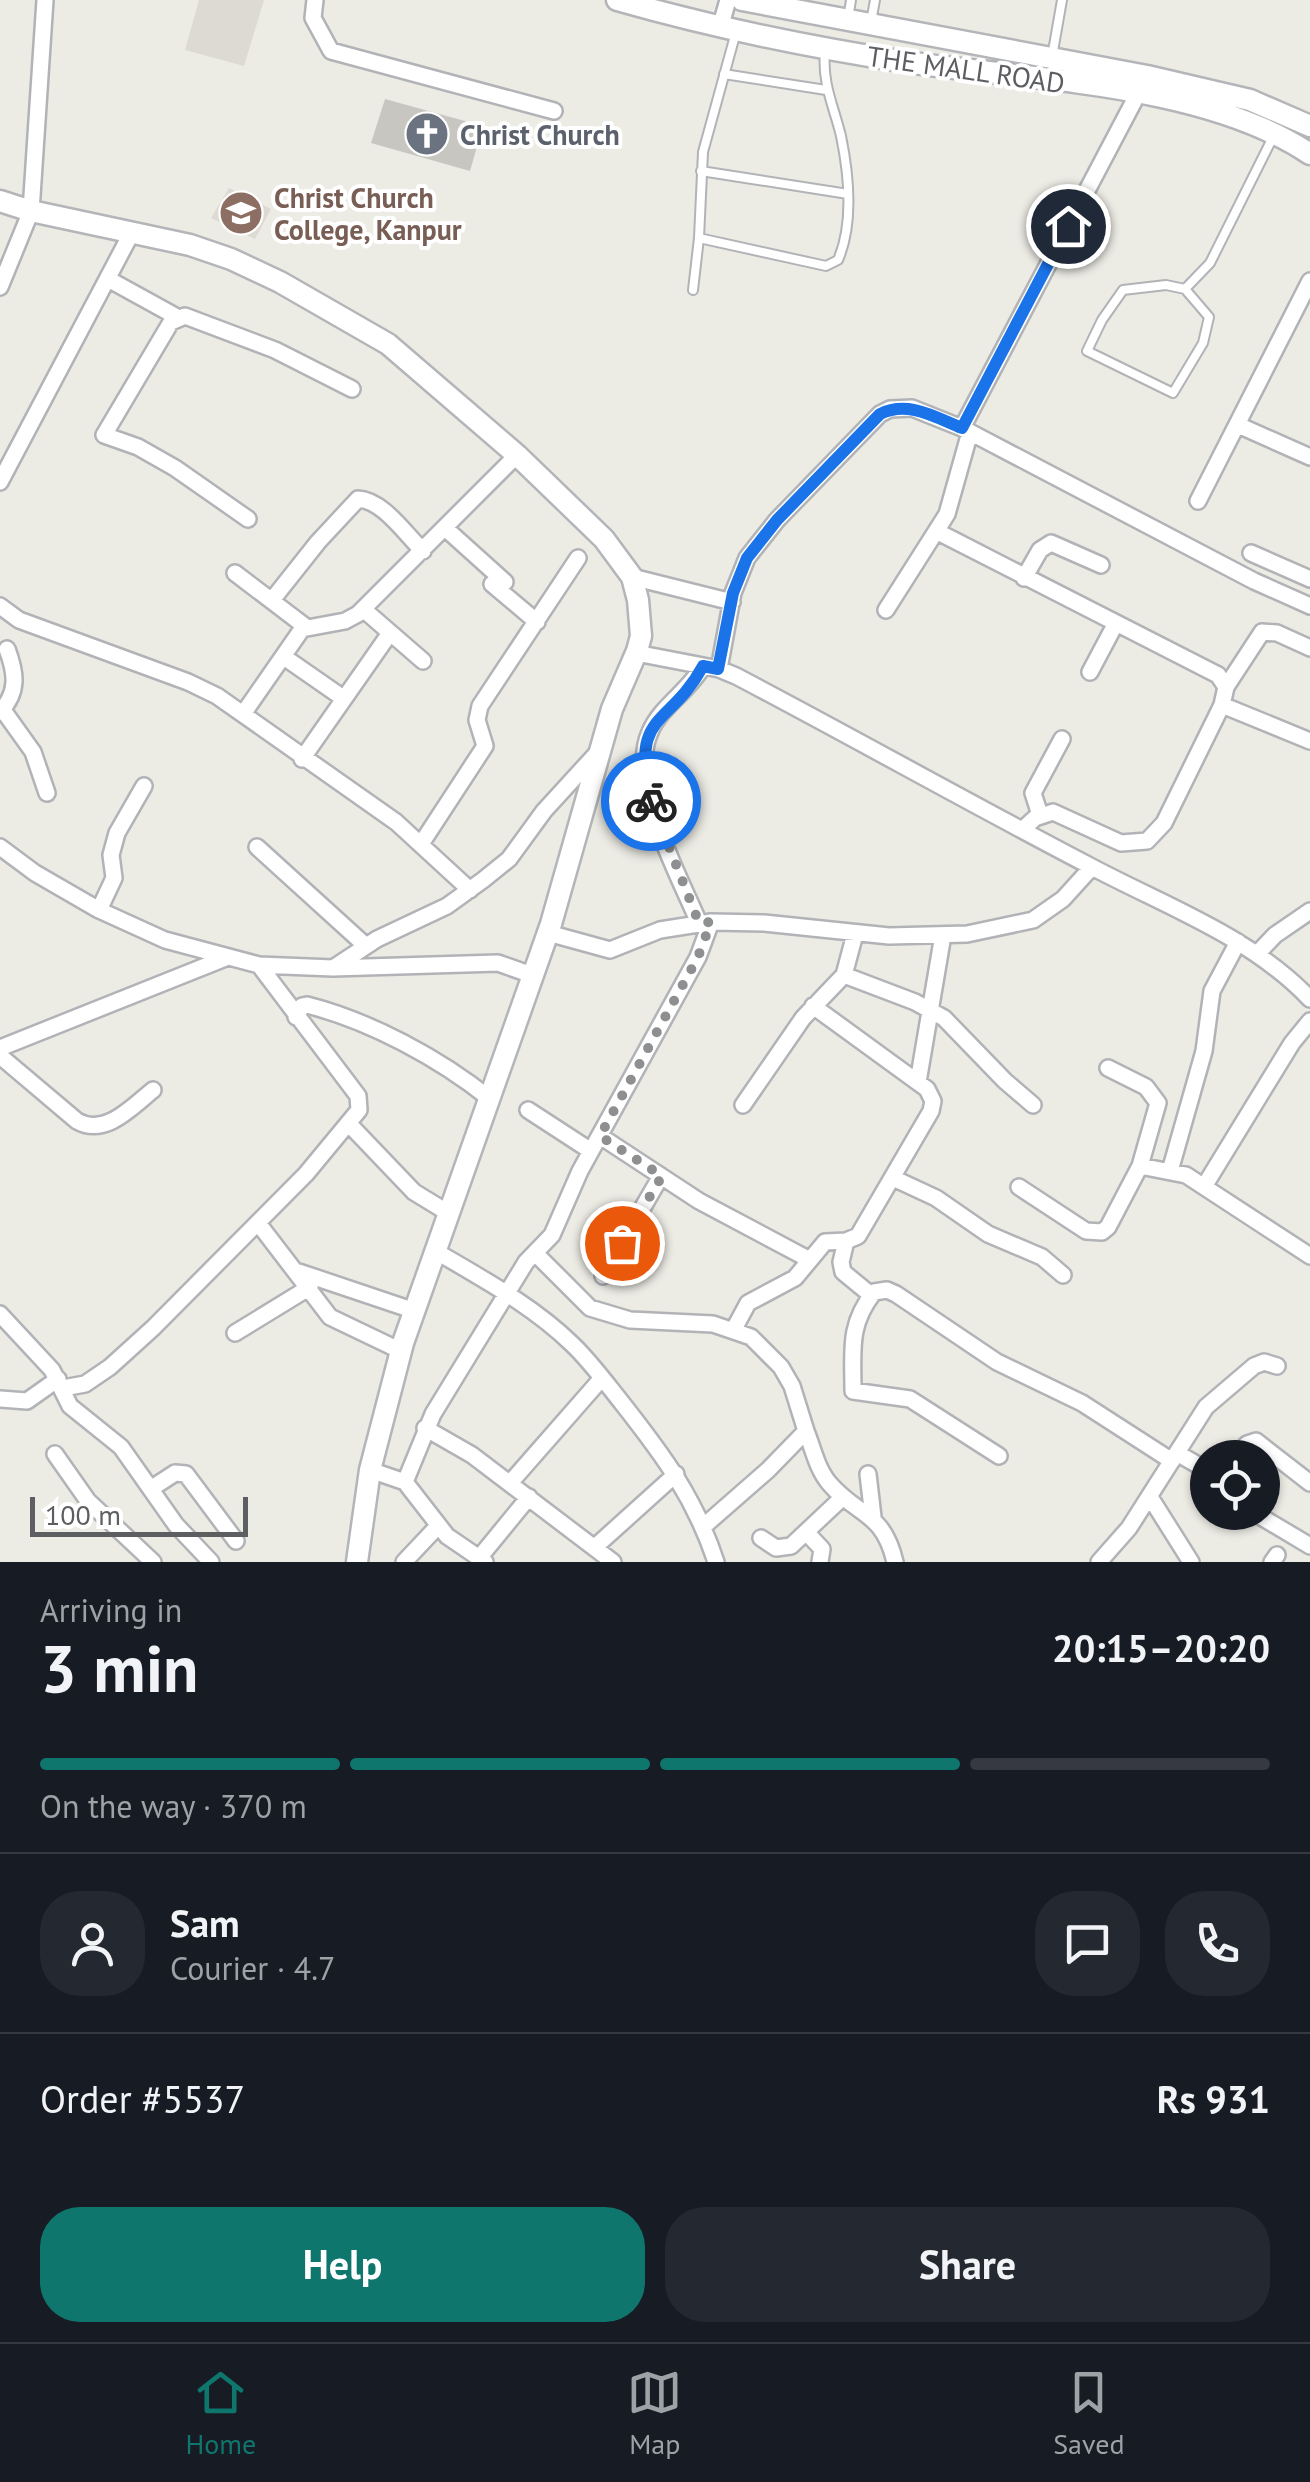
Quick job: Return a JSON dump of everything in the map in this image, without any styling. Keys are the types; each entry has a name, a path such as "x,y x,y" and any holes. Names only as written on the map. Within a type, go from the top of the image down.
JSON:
{"street":[{"path":"0,287 31,211 46,0"},
{"path":"315,0 313,18 331,52 554,110"},
{"name":"THE MALL ROAD","path":"616,0 728,30 825,48 1250,100 1310,126"},
{"path":"728,0 728,30"},
{"name":"THE MALL ROAD","path":"742,0 850,10 871,22 1052,57 1275,133 1310,154"},
{"path":"886,610 938,532 952,500 966,430 1142,85"},
{"path":"0,201 204,250 280,282 388,344 517,455 604,539 632,577 641,618 636,653 612,709 548,933 401,1351 370,1470 357,1562"},
{"path":"0,482 132,232"},
{"path":"108,278 177,317 194,319 275,350 352,390"},
{"path":"1198,501 1310,280"},
{"path":"177,317 164,330 104,435 138,447 175,468 248,519"},
{"path":"405,1482 426,1428 507,1293 552,1235 591,1151 698,957 705,922 656,818 644,758 649,733 657,720 711,668 738,575 757,542 880,414 912,408 966,430 1264,586 1310,606"},
{"path":"1238,426 1310,457"},
{"path":"243,714 306,627 345,621 362,609 517,455"},
{"path":"272,600 358,499 378,507 422,551"},
{"path":"445,528 537,622"},
{"path":"938,532 1218,675 1226,688"},
{"path":"1024,578 1040,550 1051,543 1101,564"},
{"path":"1251,553 1310,579"},
{"path":"420,844 485,746 477,720 480,706 578,558"},
{"path":"235,573 306,627"},
{"path":"632,577 732,602"},
{"path":"0,606 30,624 188,682 243,714 396,822 470,890"},
{"path":"362,609 422,661"},
{"path":"1090,672 1116,622"},
{"path":"30,624 3,649 16,680 2,711 32,752 48,793"},
{"path":"1022,830 1040,816 1060,814 1120,842 1147,841 1164,823 1222,705 1226,688 1262,632 1278,633 1310,648"},
{"path":"302,758 390,633"},
{"path":"636,653 711,668 1238,942 1310,999"},
{"path":"284,657 343,698"},
{"path":"1222,705 1310,741"},
{"path":"1040,816 1033,793 1062,740"},
{"path":"333,968 366,946 447,906 509,859 544,811 601,749"},
{"path":"99,910 114,878 111,855 116,834 144,786"},
{"path":"257,846 366,946"},
{"path":"0,847 99,910 165,940 258,965 333,968 498,963 532,975"},
{"path":"548,933 610,950 660,930 705,922 764,923 855,934 943,935 1010,927 1034,920 1063,899 1092,867"},
{"path":"1256,954 1275,935 1310,911"},
{"path":"743,1105 813,1006 844,975 855,934"},
{"path":"918,1082 943,935"},
{"path":"1170,1171 1204,1051 1212,991 1238,942"},
{"path":"153,1090 122,1115 102,1125 88,1126 77,1121 0,1052 229,957"},
{"path":"0,1399 28,1401 60,1384 86,1384 110,1367 199,1284 306,1174 358,1110 358,1096 258,965"},
{"path":"844,975 944,1018 1004,1081 1034,1105"},
{"path":"296,1017 302,1006 307,1005 350,1021 445,1064 490,1098"},
{"path":"734,1329 748,1304 795,1278 825,1242 846,1242 858,1236 931,1110 932,1096 918,1082 813,1006"},
{"path":"1205,1185 1292,1043 1310,1021"},
{"path":"1019,1188 1086,1231 1102,1232 1108,1226 1140,1166 1158,1104 1146,1087 1108,1068"},
{"path":"528,1110 591,1151"},
{"path":"349,1124 414,1192 450,1214"},
{"path":"600,1136 711,1207 810,1260"},
{"path":"1140,1166 1170,1171 1205,1185 1310,1256"},
{"path":"603,1276 662,1176"},
{"path":"894,1178 936,1198 988,1234 1042,1256 1062,1275"},
{"path":"258,1223 336,1322 401,1351"},
{"path":"846,1242 843,1272 871,1296"},
{"path":"437,1252 507,1293 572,1344 676,1474 704,1526 716,1562"},
{"path":"535,1254 578,1297 603,1313 630,1320 713,1324 734,1329 760,1344 792,1386 824,1476 843,1497 873,1517 887,1536 894,1562"},
{"path":"298,1272 415,1311"},
{"path":"235,1333 310,1286"},
{"path":"999,1456 910,1399 853,1390 852,1338 856,1318 880,1289 896,1294 997,1362 1082,1403 1190,1463"},
{"path":"0,1314 60,1384 76,1413 121,1447 176,1525 211,1562"},
{"path":"1100,1562 1150,1497 1214,1399 1259,1363 1277,1366"},
{"path":"510,1483 602,1378"},
{"path":"426,1428 510,1483 613,1562"},
{"path":"704,1526 806,1431"},
{"path":"55,1454 88,1501 143,1559"},
{"path":"1280,1460 1310,1483"},
{"path":"370,1470 405,1482 437,1526 482,1560 529,1497"},
{"path":"152,1488 176,1473 186,1474 236,1540"},
{"path":"594,1547 676,1474"},
{"path":"868,1474 873,1517"},
{"path":"761,1538 780,1549 791,1546 843,1497"},
{"path":"1150,1497 1191,1562"},
{"path":"404,1562 437,1526"},
{"path":"1280,1528 1310,1546"},
{"path":"807,1533 822,1549 820,1562"}],"lane":[{"path":"871,22 875,0"},
{"path":"1052,57 1062,0"},
{"path":"692,290 703,152 724,74 728,30"},
{"path":"699,238 832,264 838,260 845,240 848,194 840,136 826,90 825,48"},
{"path":"724,74 826,90"},
{"path":"1185,289 1210,263 1275,133"},
{"path":"702,171 848,194"},
{"path":"1166,285 1185,289 1209,317 1203,343 1174,393 1087,351 1123,290 1166,285"}],"shaded area":[{"path":"199,0 264,0 244,66 185,50"},
{"name":"Christ Church College, Kanpur","path":"229,188 271,209 255,239 211,218"}],"building":[{"name":"Christ Church","path":"385,99 483,126 470,171 371,143"}],"way so far":[{"path":"622,1243 662,1176 600,1136 698,957 711,922 699,923 651,801"}],"place":[{"name":"Christ Church","path":"427,134"},
{"name":"Christ Church College, Kanpur","path":"241,213"}],"route":[{"path":"651,801 644,758 649,733 703,666 718,669 738,575 757,542 880,414 890,409 912,408 962,428 1068,226"}]}
